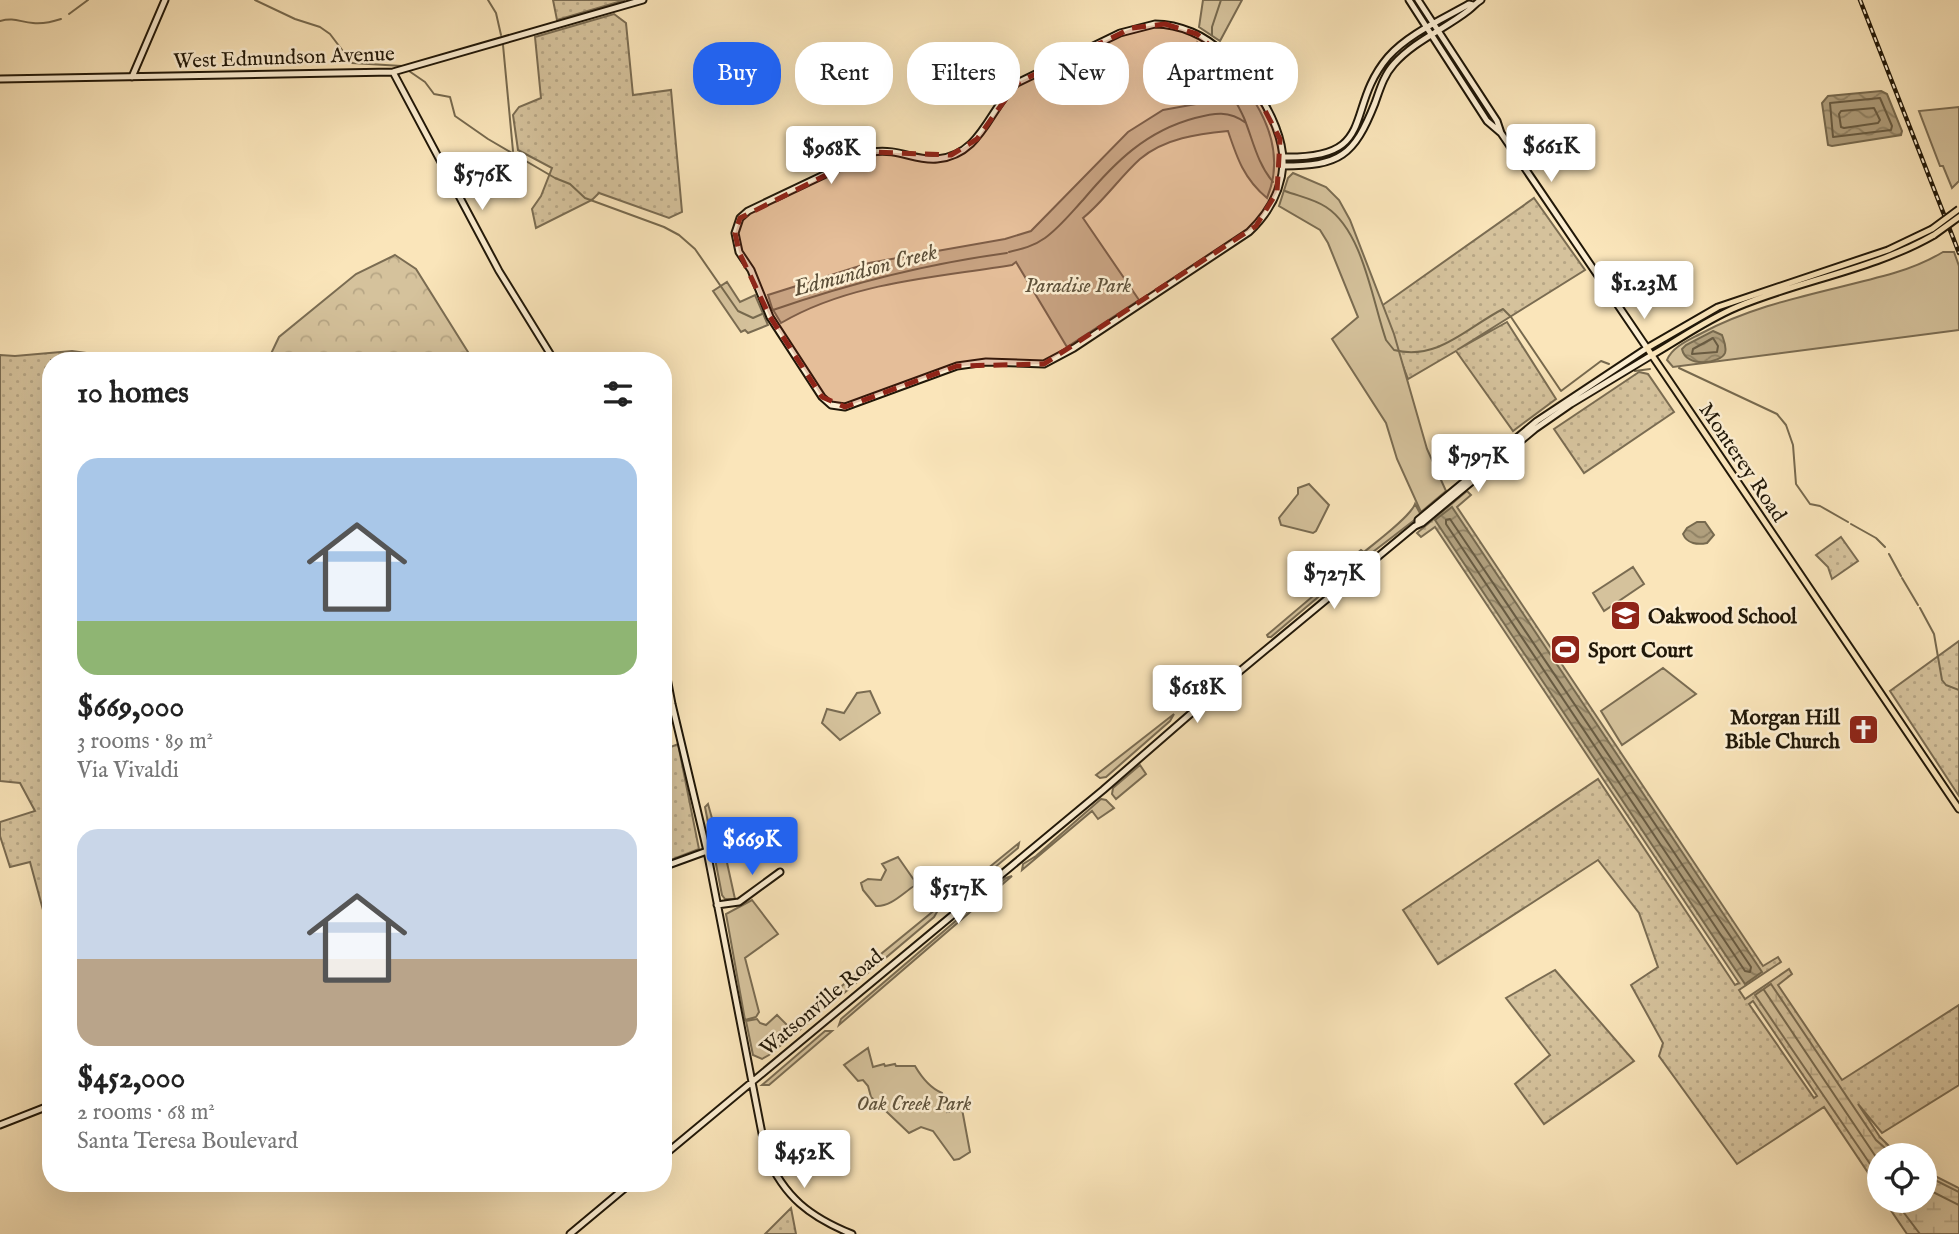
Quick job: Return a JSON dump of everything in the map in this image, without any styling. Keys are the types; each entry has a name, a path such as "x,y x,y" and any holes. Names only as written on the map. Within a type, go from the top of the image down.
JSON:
{"main road":[{"path":"1647,348 1718,307 1888,250 1933,232 1959,209"},
{"path":"1652,355 1737,307 1891,256 1959,217"},
{"name":"Monterey Road","path":"1647,348 1959,808"}],"street":[{"path":"132,77 165,0"},
{"name":"West Edmundson Avenue","path":"0,79 393,72 643,0"},
{"name":"Monterey Road","path":"1409,0 1491,126 1501,133"},
{"name":"Monterey Road","path":"1418,0 1497,121 1501,133 1647,348"},
{"path":"1283,157 1321,155 1342,145 1355,129 1380,68 1392,53 1426,29 1435,28 1472,9 1480,0"},
{"path":"1164,24 1192,32 1212,44 1233,62 1263,102 1276,129 1283,157 1273,201 1261,220 1249,232 1074,348 1044,364 986,362 957,366 845,407 831,405 822,397 766,310 757,282 735,241 736,226 748,211 861,156 891,150 920,158 937,159 968,147 984,131 1003,95 1017,83 1120,33 1143,25 1164,24"},
{"path":"1283,166 1317,165 1331,161 1348,151 1364,130 1381,84 1391,67 1400,57 1430,36 1435,28"},
{"path":"393,72 503,278 549,352"},
{"name":"Watsonville Road","path":"1445,501 1538,421 1647,348"},
{"name":"Watsonville Road","path":"672,1148 1103,790 1234,676 1418,524 1418,520 1544,423 1652,355"},
{"path":"672,704 706,851 764,1146 772,1168 802,1206 824,1222 852,1234"},
{"path":"672,864 706,851"},
{"path":"717,905 738,902 780,873"},
{"path":"0,1125 42,1109"},
{"path":"570,1234 620,1192"}],"highlighted area":[{"path":"1165,24 1197,34 1250,82 1280,139 1277,192 1256,226 1044,364 957,366 845,407 822,397 770,317 739,252 735,233 740,218 872,152 951,155 977,139 1017,83 1132,28"}],"green space":[{"path":"553,0 625,0 557,20"},
{"path":"1203,0 1242,0 1220,41 1199,27"},
{"path":"614,14 626,23 633,95 671,90 682,212 669,218 599,193 592,200 536,228 532,209 541,196 552,168 518,150 513,115 519,107 541,98 535,37"},
{"name":"Paradise Park","path":"1191,105 1256,105 1269,132 1274,153 1273,176 1267,198 1247,176 1228,131 1171,142 1140,159 1083,218 1139,300 1067,347 1016,262 1012,265 864,290 808,309 781,323 772,308 768,295 869,263 1005,239 1031,231 1128,132 1163,110"},
{"path":"1959,107 1959,181 1952,188 1943,166 1940,166 1919,111"},
{"path":"1293,173 1326,187 1339,200 1350,220 1394,334 1427,449 1446,491 1421,512 1397,459 1386,423 1332,339 1358,317 1328,243 1320,230 1279,206 1288,178"},
{"path":"1534,198 1585,270 1457,350 1507,322 1556,399 1513,431 1456,351 1408,379 1380,307"},
{"path":"1943,252 1954,252 1959,266 1959,330 1673,367 1667,360 1673,351 1686,341 1747,313 1900,271"},
{"path":"395,255 416,269 468,352 272,352 279,337 356,274"},
{"path":"727,282 740,302 755,295 768,325 748,333 745,330 741,332 713,291"},
{"path":"42,354 42,906 30,862 10,867 0,836 0,822 35,811 20,783 0,781 0,355"},
{"path":"1639,372 1648,374 1674,412 1584,473 1554,429"},
{"path":"1309,484 1329,505 1316,531 1313,533 1281,525 1279,518 1298,494 1298,488"},
{"path":"1467,491 1471,495 1457,507 1763,966 1778,957 1781,962 1739,990 1745,999 1789,969 1792,974 1778,985 1842,1080 1959,1005 1959,1085 1882,1133 1858,1104 1886,1143 1867,1143 1867,1171 1824,1107 1737,1164 1659,1056 1663,1043 1631,985 1658,967 1639,913 1598,860 1438,964 1403,910 1598,779 1735,985 1739,983 1435,527 1421,537 1417,533","holes":["1753,1001 1817,1096 1814,1098 1749,1004"]},
{"path":"1415,504 1421,515 1365,558 1359,558 1356,554 1361,550 1364,552 1392,529 1407,516"},
{"path":"1841,537 1858,561 1832,579 1828,567 1816,555"},
{"path":"1349,560 1352,567 1350,570 1268,637 1267,635 1345,569"},
{"path":"1633,567 1644,584 1604,611 1593,593"},
{"path":"1959,641 1959,796 1890,691"},
{"path":"1663,668 1696,694 1622,745 1601,711"},
{"path":"870,691 880,713 840,740 822,723 827,709 844,713 857,693"},
{"path":"1174,714 1170,721 1106,777 1100,778 1096,775"},
{"path":"678,744 699,849 672,860 672,746"},
{"path":"1140,765 1146,774 1116,799 1112,794 1113,788"},
{"path":"1101,799 1114,808 1098,819 1092,811 1022,870 1023,864 1036,856"},
{"path":"708,804 720,847 724,849 735,899 725,899 722,895 705,807"},
{"path":"1019,843 1018,848 951,904 943,905"},
{"path":"898,857 914,880 914,886 891,902 876,906 863,890 861,883 868,879 881,880 886,870 882,864"},
{"path":"1012,876 839,1025 841,1019 1006,878"},
{"path":"752,900 778,934 745,958 759,1012 756,1017 745,1020 726,914"},
{"path":"936,909 934,917 831,1004 821,1003"},
{"path":"1555,970 1634,1061 1544,1124 1515,1084 1550,1055 1506,998"},
{"path":"1771,984 1879,1143 1867,1143 1867,1159 1755,995"},
{"path":"814,1009 813,1019 769,1055 762,1059 753,1055 746,1021 757,1019 766,1025 777,1015 790,1028"},
{"path":"825,1031 832,1031 769,1085 762,1085"},
{"name":"Oak Creek Park","path":"868,1048 873,1067 884,1064 915,1066 927,1082 942,1093 947,1112 962,1109 970,1152 954,1160 933,1131 921,1127 909,1133 871,1097 863,1080 858,1081 844,1065"},
{"path":"1937,1177 1959,1188 1959,1234 1907,1234 1893,1213 1937,1213"},
{"path":"1937,1181 1959,1192 1959,1234 1920,1234 1904,1213 1937,1213"},
{"path":"791,1208 796,1234 765,1234"}],"water":[{"path":"1881,91 1887,94 1902,131 1901,135 1828,145 1822,103 1828,96"},
{"path":"1713,331 1722,335 1726,348 1722,357 1696,362 1685,355 1682,349 1686,345"},
{"path":"1452,507 1762,972 1745,984 1435,520"},
{"path":"1697,522 1705,522 1714,535 1707,543 1693,543 1683,534"}],"waterway":[{"name":"Edmundson Creek","path":"69,14 88,0"},
{"name":"Edmundson Creek","path":"255,0 295,19 320,27 330,34 352,63 402,66"},
{"path":"488,0 496,13 501,35"},
{"path":"1212,35 1221,0"},
{"name":"Edmundson Creek","path":"0,21 40,23 61,19"},
{"path":"503,45 513,151"},
{"name":"Edmundson Creek","path":"409,71 425,82 434,94 450,97 455,116 488,139 570,184 585,198 679,235 695,249 738,311 753,318 762,314"},
{"name":"Edmundson Creek","path":"1237,105 1259,159 1273,182"},
{"name":"Edmundson Creek","path":"1009,252 1032,245 1050,234 1120,161 1161,131 1195,118 1215,114 1234,116 1246,123"},
{"path":"1285,191 1326,207 1339,218 1349,232 1365,267 1386,340 1394,350 1410,352 1438,347 1503,309 1561,391 1601,361 1609,364"},
{"name":"Edmundson Creek","path":"773,310 889,276 1007,253"},
{"path":"1679,368 1777,414 1786,425 1793,445 1796,484 1810,504 1820,506 1848,522"},
{"path":"1635,371 1650,369"},
{"path":"1851,524 1876,538 1885,547"},
{"path":"1889,554 1901,576"},
{"path":"1902,578 1918,605"},
{"path":"1920,608 1934,634 1942,680 1946,685 1959,690"},
{"path":"1764,990 1867,1144"},
{"path":"1937,1194 1959,1205"}],"railway":[{"path":"1860,0 1959,253"}],"place":[{"name":"Oakwood School","path":"1625,616"},
{"name":"Sport Court","path":"1565,650"},
{"name":"Morgan Hill Bible Church","path":"1863,729"}]}
